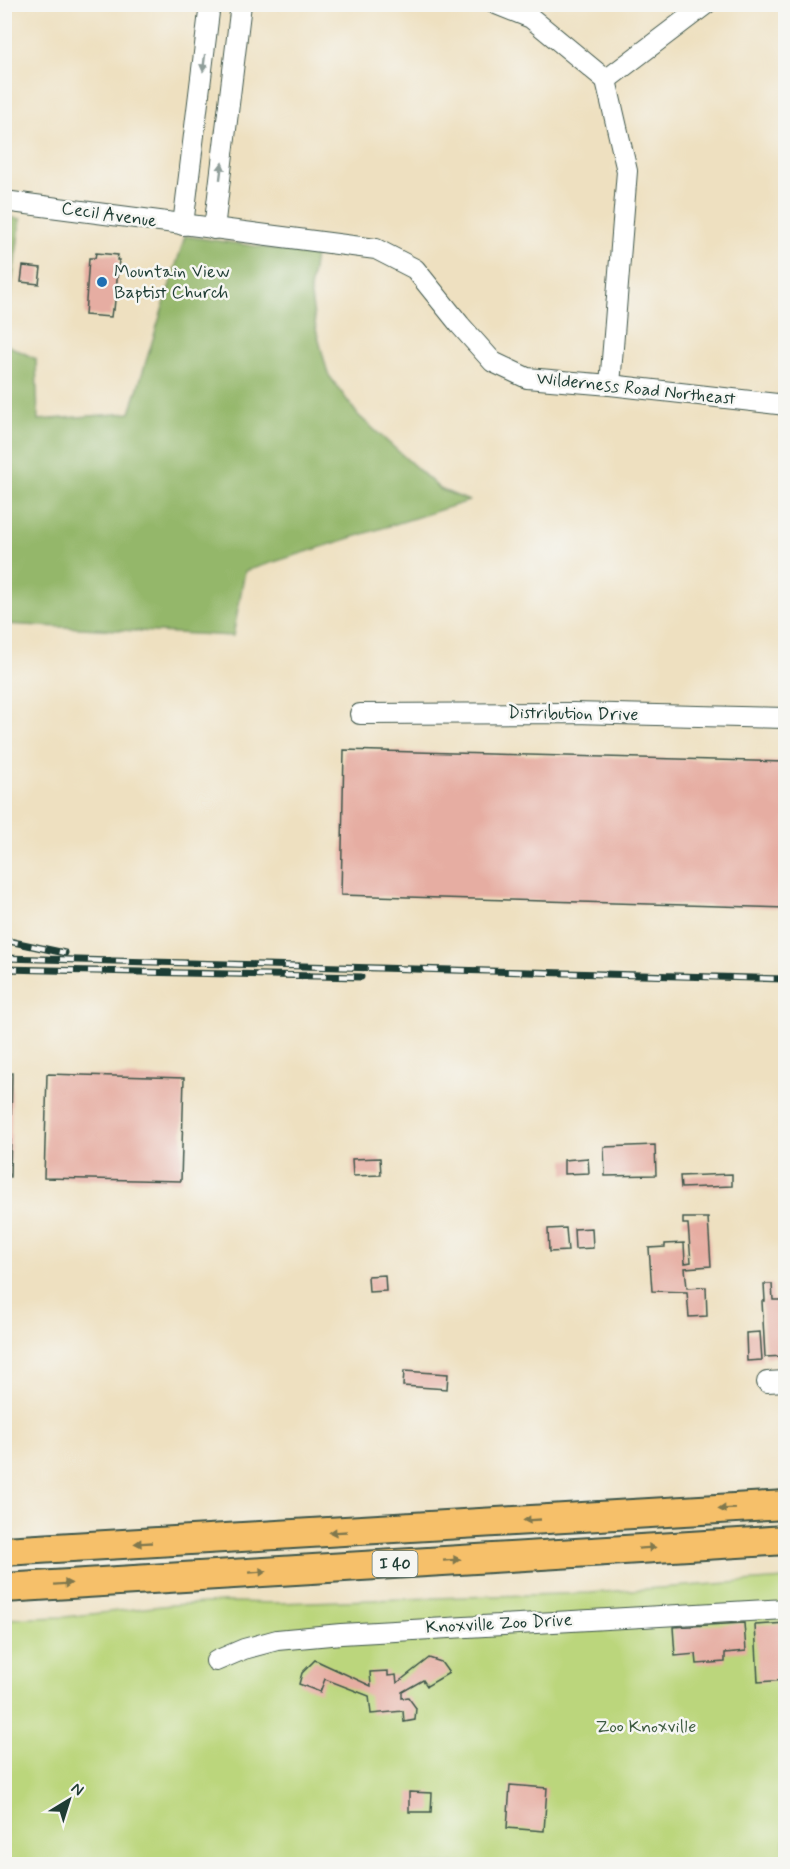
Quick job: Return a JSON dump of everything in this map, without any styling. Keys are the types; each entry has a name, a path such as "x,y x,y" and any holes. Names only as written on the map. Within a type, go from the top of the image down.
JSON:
{"highway":[{"name":"I 40","path":"4,1551 786,1506"},
{"name":"I 40","path":"4,1588 786,1540"}],"street":[{"path":"183,225 210,4"},
{"path":"214,229 241,4"},
{"path":"496,4 531,18 606,80 627,171 610,385"},
{"path":"606,80 706,4"},
{"name":"Cecil Avenue","path":"4,201 214,229"},
{"name":"Wilderness Road Northeast","path":"214,229 376,249 416,269 460,325 494,362 527,378 786,405"},
{"name":"Distribution Drive","path":"360,714 573,713 786,718"},
{"name":"Knoxville Zoo Drive","path":"216,1661 244,1649 276,1640 341,1634 786,1609"}],"green space":[{"path":"4,217 21,219 5,334"},
{"path":"185,236 315,255 310,290 316,329 328,374 358,415 440,489 469,501 245,571 233,636 5,624 5,344 36,359 38,420 130,413"},
{"name":"Zoo Knoxville","path":"785,1579 785,1864 5,1864 4,1619 65,1617 171,1605 225,1602 280,1603 590,1593"}],"building":[{"path":"96,253 118,255 114,310 112,309 111,317 85,315 89,258 95,258"},
{"path":"23,266 41,268 39,284 21,282"},
{"path":"344,750 786,762 786,908 341,895"},
{"path":"4,1073 12,1073 10,1177 4,1177"},
{"path":"47,1074 184,1078 181,1181 44,1178"},
{"path":"655,1145 656,1175 605,1176 604,1147"},
{"path":"380,1158 381,1175 353,1176 352,1159"},
{"path":"588,1158 589,1173 564,1174 564,1160"},
{"path":"732,1174 732,1186 681,1188 680,1176"},
{"path":"683,1218 708,1218 711,1266 685,1268 687,1288 706,1287 707,1316 689,1317 687,1292 652,1291 649,1248 684,1243 685,1263 691,1262 688,1224 683,1224"},
{"path":"566,1228 568,1251 549,1252 548,1229"},
{"path":"592,1228 593,1248 575,1249 574,1229"},
{"path":"385,1275 386,1291 369,1292 368,1276"},
{"path":"764,1284 772,1284 773,1300 786,1300 786,1356 765,1357 762,1301 765,1301"},
{"path":"760,1332 762,1360 747,1361 746,1333"},
{"path":"404,1371 448,1374 447,1389 403,1386"},
{"path":"744,1623 746,1651 725,1653 725,1662 697,1664 696,1654 675,1656 673,1627"},
{"path":"786,1623 786,1680 758,1682 755,1625"},
{"path":"429,1658 441,1662 449,1673 427,1686 423,1680 402,1692 402,1698 408,1697 416,1708 415,1720 404,1722 403,1711 371,1714 369,1696 325,1679 320,1692 299,1684 302,1673 315,1660 371,1686 370,1672 388,1671 388,1676 396,1675 397,1683"},
{"path":"510,1785 547,1788 544,1831 507,1828"},
{"path":"409,1792 432,1793 431,1812 409,1812"}],"railway":[{"path":"4,940 65,953"},
{"path":"4,958 786,979"},
{"path":"4,969 361,977"}],"place":[{"name":"Mountain View Baptist Church","path":"102,282"}]}
